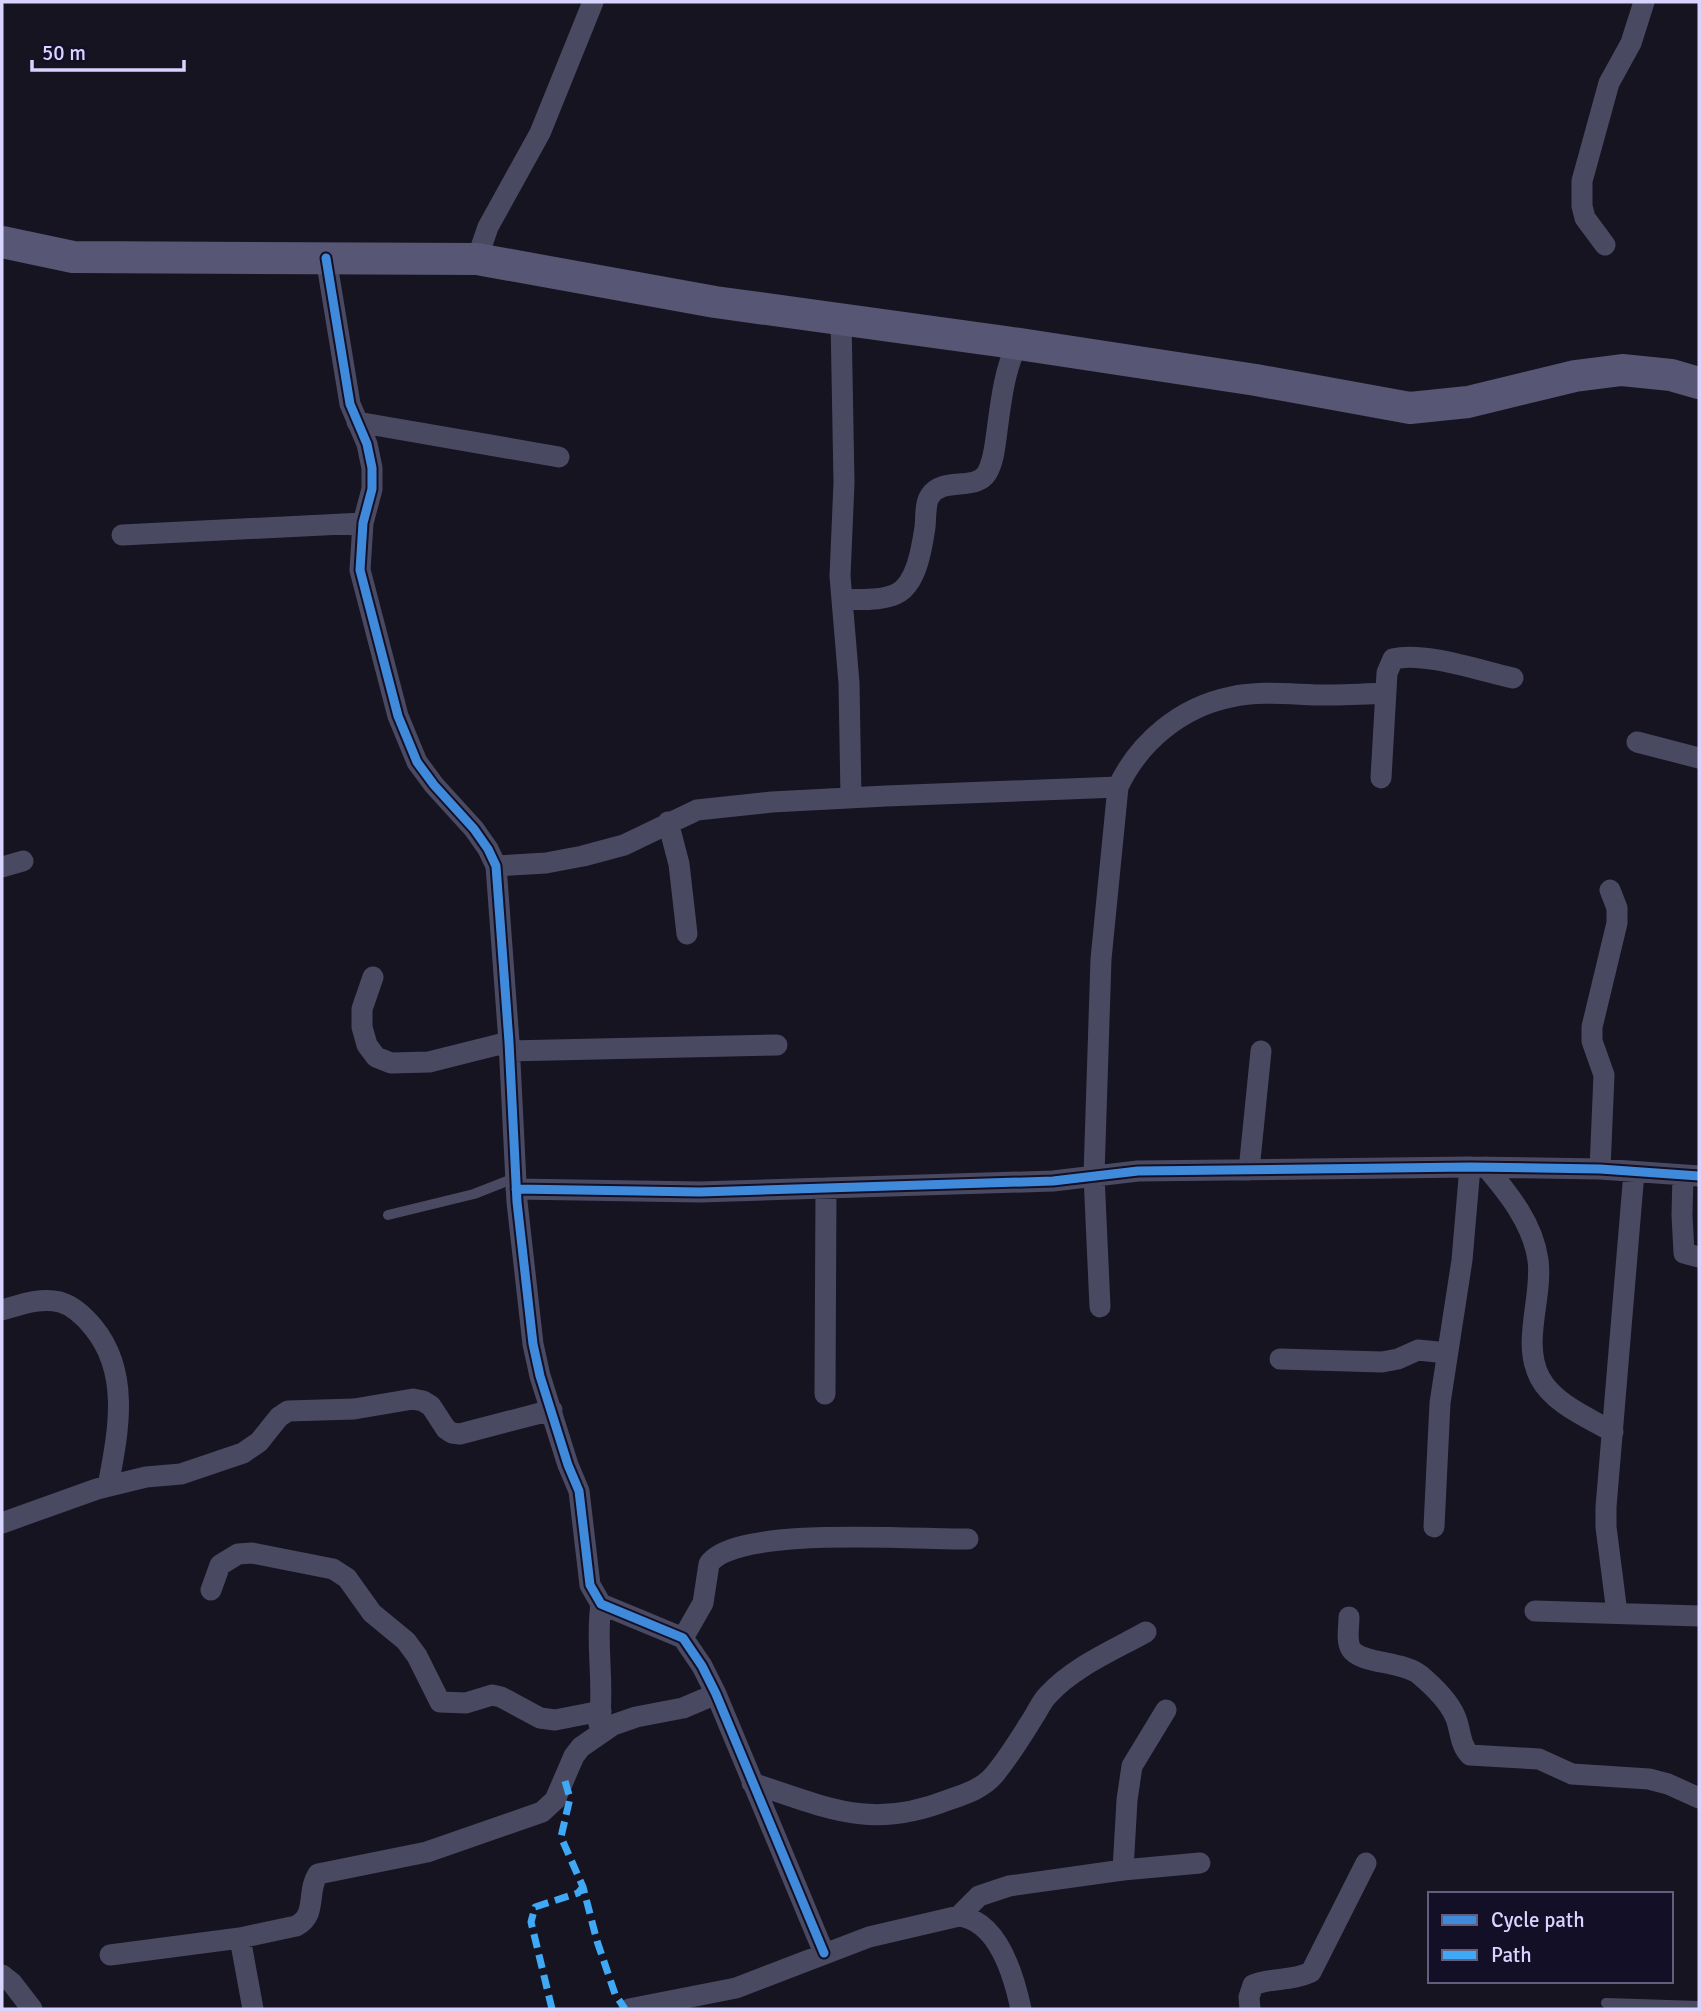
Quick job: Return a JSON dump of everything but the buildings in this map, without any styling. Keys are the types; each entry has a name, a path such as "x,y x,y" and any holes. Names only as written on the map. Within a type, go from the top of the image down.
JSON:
{"main road":[{"path":"2,242 73,257 477,259 715,302 1256,380 1410,408 1468,402 1575,376 1622,370 1671,375 1699,383"}],"street":[{"path":"477,259 488,227 540,133 592,2"},
{"path":"1605,245 1585,218 1582,181 1605,95 1631,43 1644,2"},
{"path":"326,258 350,404 367,444 372,468 372,489 363,523 360,570 398,716 417,762 474,829 496,866 516,1183 533,1344 540,1376 583,1507 590,1585 601,1604 598,1638 601,1710 596,1737"},
{"path":"841,319 844,483 841,576 849,683 851,798"},
{"path":"843,600 885,597 898,593 908,585 923,541 929,497 937,488 949,484 976,482 986,474 992,459 1007,366 1017,344"},
{"path":"357,422 559,457"},
{"path":"122,535 363,523"},
{"path":"1381,778 1387,673 1393,659 1405,656 1513,678"},
{"path":"1100,1307 1094,1175 1101,959 1118,788 1128,767 1167,725 1230,697 1386,693"},
{"path":"1637,742 1699,758"},
{"path":"496,866 546,863 624,845 697,810 772,802 1118,788"},
{"path":"668,822 679,864 687,934"},
{"path":"2,867 23,861"},
{"path":"1600,1169 1604,1075 1592,1041 1592,1027 1617,923 1617,908 1610,890"},
{"path":"373,977 362,1009 362,1027 367,1045 376,1057 391,1063 429,1062 509,1046 777,1045"},
{"path":"1250,1170 1261,1051"},
{"path":"516,1183 700,1192 1053,1181 1138,1171 1478,1167 1600,1169 1691,1176 1684,1252 1699,1257"},
{"path":"1434,1527 1440,1403 1478,1167"},
{"path":"1478,1167 1519,1210 1534,1240 1539,1263 1533,1336 1534,1363 1540,1378 1549,1391 1562,1402 1613,1432"},
{"path":"1617,1613 1606,1527 1619,1332 1634,1172"},
{"path":"825,1394 826,1188"},
{"path":"2,1310 39,1300 60,1302 80,1312 106,1342 120,1394 119,1430 108,1486"},
{"path":"1280,1359 1382,1362 1398,1359 1418,1350 1447,1353"},
{"path":"2,1523 108,1486 146,1477 181,1474 243,1452 259,1442 288,1410 354,1409 413,1399 424,1401 431,1406 446,1429 460,1434 552,1410"},
{"path":"683,1638 702,1603 709,1564 726,1550 750,1544 831,1536 968,1539"},
{"path":"211,1590 220,1565 238,1554 252,1553 333,1569 347,1578 372,1613 406,1641 417,1656 439,1702 466,1703 492,1695 540,1718 555,1720 601,1710"},
{"path":"601,1604 683,1638 702,1666 824,1954"},
{"path":"1535,1611 1699,1616"},
{"path":"1349,1617 1351,1650 1358,1655 1407,1667 1423,1677 1446,1700 1456,1718 1465,1750 1471,1755 1539,1759 1572,1774 1649,1779 1699,1798"},
{"path":"752,1783 828,1809 855,1815 883,1816 952,1799 976,1789 993,1777 1015,1748 1048,1695 1079,1669 1146,1632"},
{"path":"110,1955 240,1938 304,1923 310,1914 311,1891 318,1874 426,1852 542,1812 555,1800 574,1756 613,1725 636,1717 683,1708 716,1694"},
{"path":"1123,1870 1132,1766 1166,1710"},
{"path":"959,1916 979,1896 1009,1886 1123,1870 1200,1863"},
{"path":"1250,2009 1249,1997 1253,1985 1265,1980 1295,1979 1311,1972 1366,1863"},
{"path":"629,2009 736,1988 869,1937 959,1916 970,1917 984,1926 998,1945 1016,1985 1021,2009"},
{"path":"240,1938 253,2009"},
{"path":"2,1975 12,1983 32,2009"}],"lane":[{"path":"388,1215 516,1183"},
{"path":"1606,2003 1699,2006"}],"marked path":[{"path":"565,1781 570,1798 561,1837 583,1887 615,1994 625,2009"},
{"path":"552,2009 531,1922 535,1907 578,1893 583,1887"}],"cycle path":[{"path":"326,258 350,404 367,444 372,468 372,489 363,523 360,570 398,716 417,762 474,829 496,866 517,1202 533,1344 540,1376 579,1491 590,1585 601,1604 683,1638 702,1666 824,1953"},
{"path":"516,1189 700,1192 1053,1181 1138,1171 1470,1167 1600,1169 1699,1176"}]}
